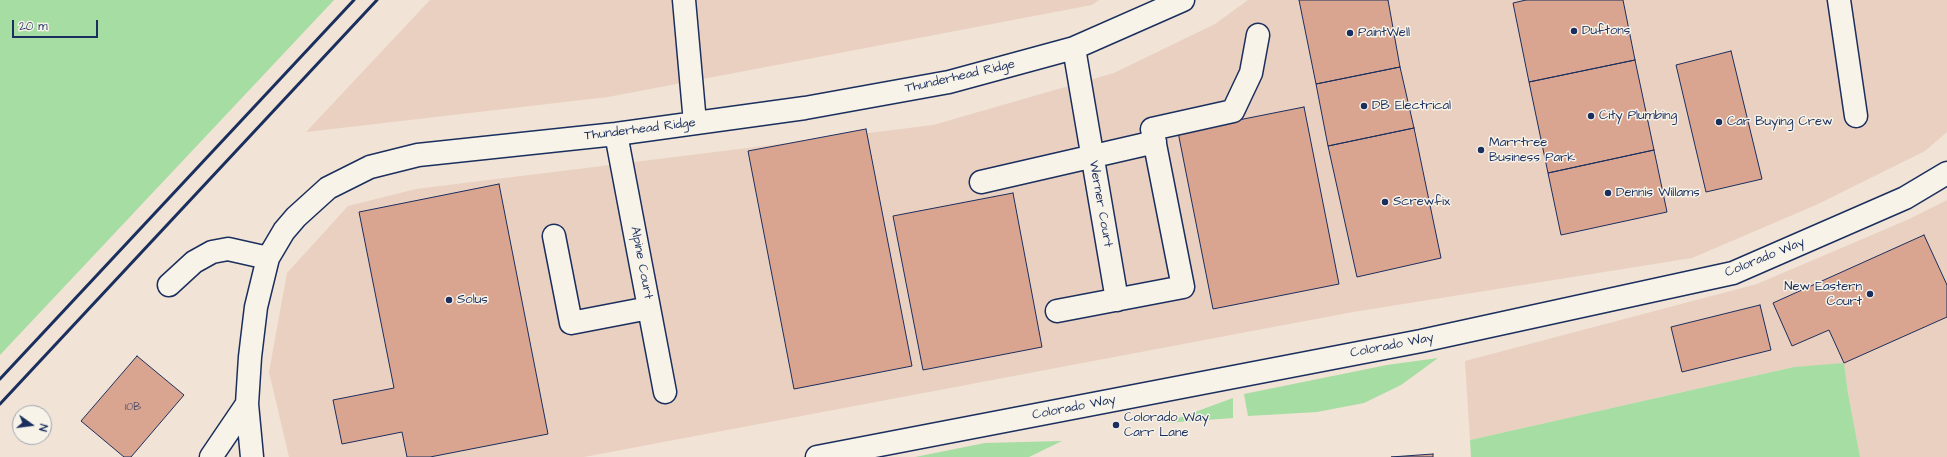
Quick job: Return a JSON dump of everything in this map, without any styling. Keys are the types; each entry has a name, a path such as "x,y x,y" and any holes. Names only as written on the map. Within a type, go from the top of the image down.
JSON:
{"street":[{"path":"684,0 695,123"},
{"name":"Thunderhead Ridge","path":"252,457 247,404 250,357 255,314 268,258 284,231 296,217 328,188 370,167 418,155 616,134 805,108 949,82 1074,48 1183,0"},
{"path":"1839,0 1856,116"},
{"path":"1057,311 1183,287 1152,129 1233,111 1251,73 1258,35"},
{"name":"Werner Court","path":"1074,48 1091,157 1117,300"},
{"name":"Alpine Court","path":"616,134 665,392"},
{"path":"981,182 1155,142"},
{"name":"Colorado Way","path":"817,457 1421,341 1733,273 1905,198 1947,173"},
{"path":"554,236 571,323 649,308"},
{"path":"169,285 194,262 212,252 228,249 268,258"},
{"path":"211,457 247,404"}],"shaded area":[{"path":"430,0 1099,0 1092,5 608,97 306,132"},
{"path":"1248,0 1947,0 1947,132 1925,151 1816,205 1692,258 1353,312 584,457 289,457 269,372 287,273 348,206 416,189 933,125 1114,73 1215,24"},
{"path":"1947,200 1947,457 1860,457 1844,364 1794,367 1470,440 1465,361 1757,284 1907,220"}],"green space":[{"path":"0,0 334,0 0,355"},
{"path":"1438,358 1401,385 1364,403 1317,412 1248,416 1244,394 1387,365"},
{"path":"1844,363 1860,457 1471,457 1470,440 1794,367"},
{"path":"1233,398 1233,418 1165,423"},
{"path":"1062,441 1029,457 915,457 985,443"}],"building":[{"name":"PaintWell","path":"1299,0 1388,0 1400,67 1316,84"},
{"name":"Duftons","path":"1526,0 1623,0 1635,60 1529,82 1513,3"},
{"name":"Car Buying Crew","path":"1731,51 1762,179 1706,192 1676,65"},
{"name":"City Plumbing","path":"1635,60 1654,150 1548,173 1529,82"},
{"name":"DB Electrical","path":"1400,67 1414,128 1328,146 1316,84"},
{"path":"1304,107 1339,284 1213,309 1178,132"},
{"name":"Screwfix","path":"1414,128 1441,258 1357,277 1328,146"},
{"path":"866,129 912,366 794,389 748,151"},
{"name":"Dennis Willams","path":"1654,150 1667,212 1561,235 1548,173"},
{"name":"Solus","path":"499,184 548,434 430,457 407,457 402,432 342,444 333,400 394,388 359,212"},
{"path":"1013,193 1042,347 923,370 893,216"},
{"name":"New Eastern Court","path":"1924,235 1947,285 1947,317 1844,363 1829,330 1792,346 1773,303"},
{"path":"1760,305 1771,350 1682,372 1671,327"},
{"path":"137,356 184,395 131,457 124,457 81,421"},
{"path":"1433,454 1433,457 1391,457"}],"railway":[{"path":"0,379 354,0"},
{"path":"0,404 377,0"}],"place":[{"name":"Duftons","path":"1574,31"},
{"name":"PaintWell","path":"1350,33"},
{"name":"DB Electrical","path":"1364,106"},
{"name":"City Plumbing","path":"1591,116"},
{"name":"Car Buying Crew","path":"1719,122"},
{"name":"Marrtree Business Park","path":"1481,150"},
{"name":"Dennis Willams","path":"1608,193"},
{"name":"Screwfix","path":"1385,202"},
{"name":"New Eastern Court","path":"1870,294"},
{"name":"Solus","path":"449,300"},
{"name":"Colorado Way Carr Lane","path":"1116,425"}]}
